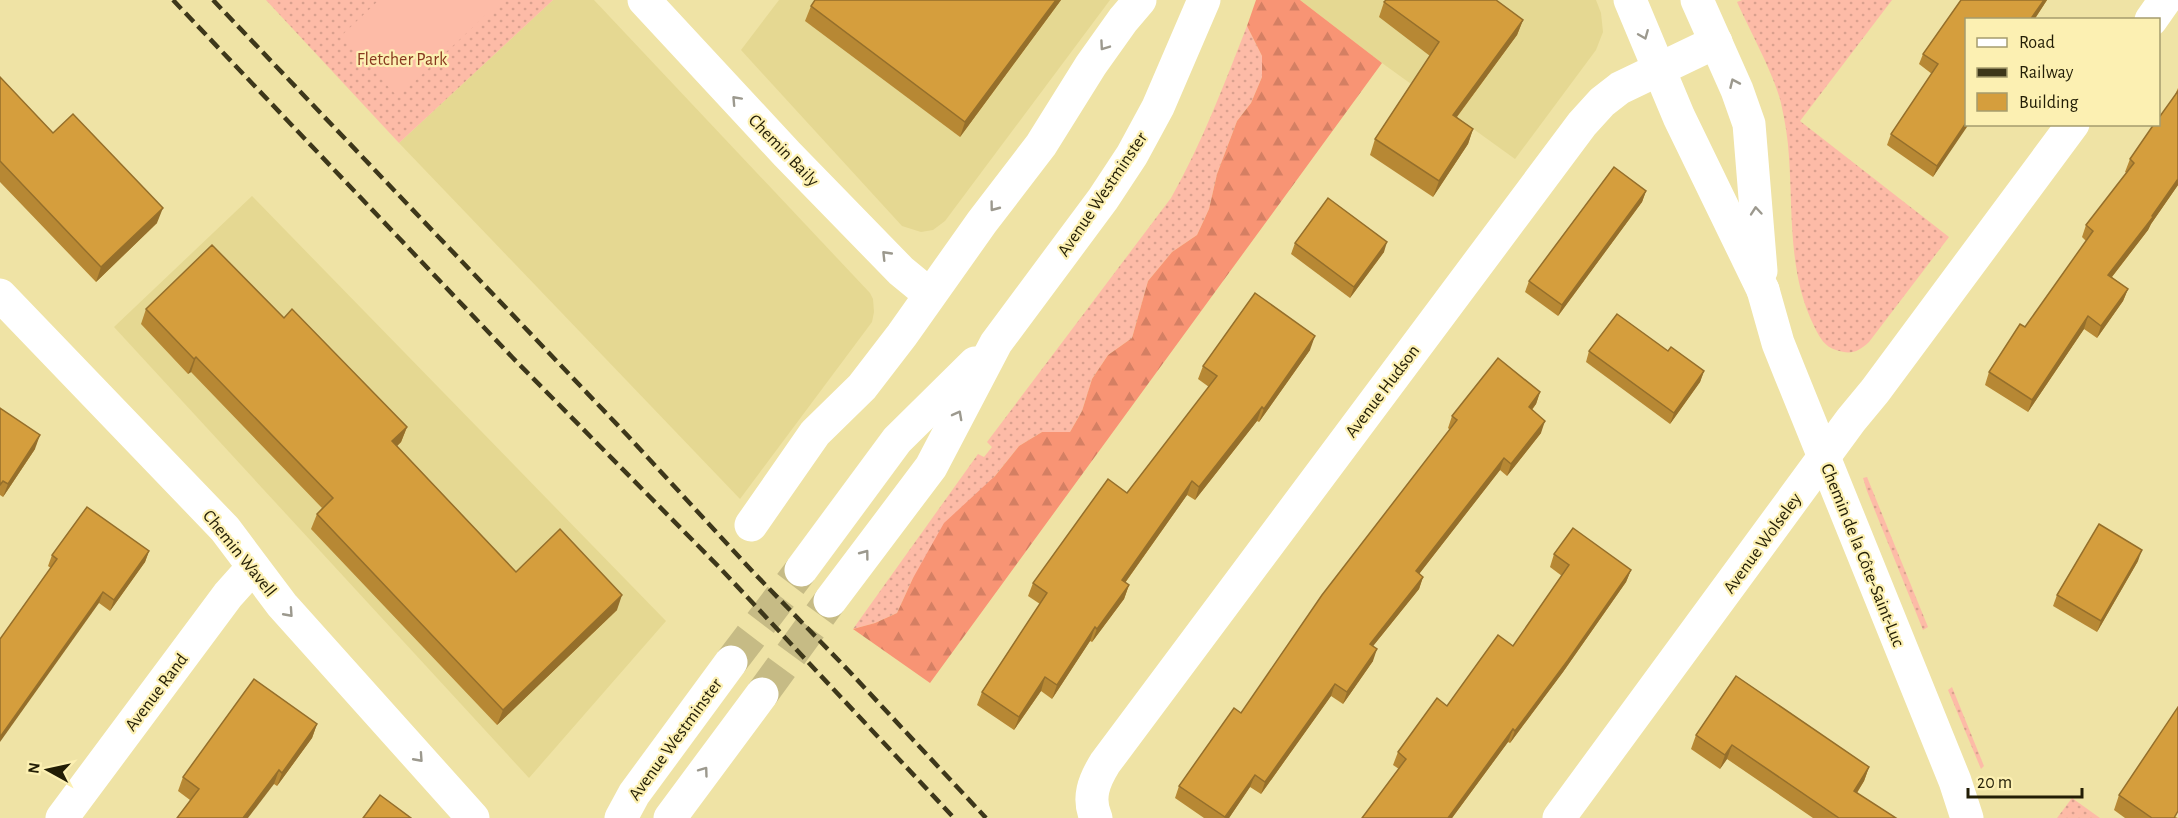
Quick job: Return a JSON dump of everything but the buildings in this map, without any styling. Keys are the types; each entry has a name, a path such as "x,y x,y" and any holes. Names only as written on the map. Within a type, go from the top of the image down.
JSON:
{"street":[{"name":"Chemin Baily","path":"644,0 787,154 901,272 929,294"},
{"path":"751,525 814,433 862,387 1041,145 1091,66 1140,0"},
{"name":"Avenue Westminster","path":"831,601 931,467 996,343 1103,199 1132,154 1158,107 1204,0"},
{"name":"Chemin de la Côte-Saint-Luc","path":"1630,0 1684,128 1763,290 1778,342 1853,533 1955,780 1967,818"},
{"name":"Chemin de la Côte-Saint-Luc","path":"1697,0 1741,100 1749,124 1763,290"},
{"path":"2152,18 2165,0"},
{"name":"Avenue Hudson","path":"1094,803 1098,774 1119,744 1582,124 1609,95 1716,42"},
{"name":"Avenue Wolseley","path":"1559,818 1824,457 2072,126"},
{"name":"Chemin Wavell","path":"0,295 225,529 282,605 473,818"},
{"name":"Avenue Westminster","path":"801,570 897,440 996,343"},
{"name":"Avenue Rand","path":"62,818 228,595 253,567"},
{"name":"Avenue Westminster","path":"621,818 634,794 731,662"},
{"path":"670,818 762,694"}],"shaded area":[{"path":"553,0 594,0 870,293 873,299 872,322 740,499 399,143"},
{"path":"779,0 1110,0 945,221 933,230 921,232 902,226 741,50"},
{"path":"1300,0 1596,0 1601,13 1603,32 1596,50 1515,159 1382,63"},
{"path":"252,196 666,621 529,778 114,327"}],"green space":[{"name":"Fletcher Park","path":"266,0 553,0 399,143"},
{"path":"379,0 502,0 398,97 341,36"},
{"path":"1256,0 1300,0 1382,63 930,683 853,629 875,623 897,613 913,578 944,523 995,476 1019,446 1042,432 1070,432 1082,411 1092,379 1108,355 1132,338 1148,281 1172,252 1197,235 1209,209 1217,174 1237,121 1251,103 1262,77 1262,56 1247,26"},
{"path":"1742,0 1892,0 1800,121 1949,237 1869,342 1854,352 1841,352 1826,344 1817,332 1806,308 1793,244 1789,150 1782,110 1773,79 1737,2"},
{"path":"1247,26 1262,56 1262,77 1251,103 1237,121 1217,174 1209,209 1197,235 1172,252 1148,281 1132,338 1108,355 1092,379 1082,411 1070,432 1042,432 1019,446 913,578 897,613 875,623 853,629 978,454 984,457 992,447 987,442 1171,198 1203,135"},
{"path":"1867,477 1928,627 1923,630 1867,491 1863,478"},
{"path":"1952,687 1984,766 1981,769 1948,690"},
{"path":"2072,798 2100,818 2057,818"}],"tunnel":[{"path":"731,662 801,570"},
{"path":"762,694 830,601"}],"railway":[{"path":"173,0 512,357 720,568 954,818"},
{"path":"213,0 628,436 986,818"}]}
